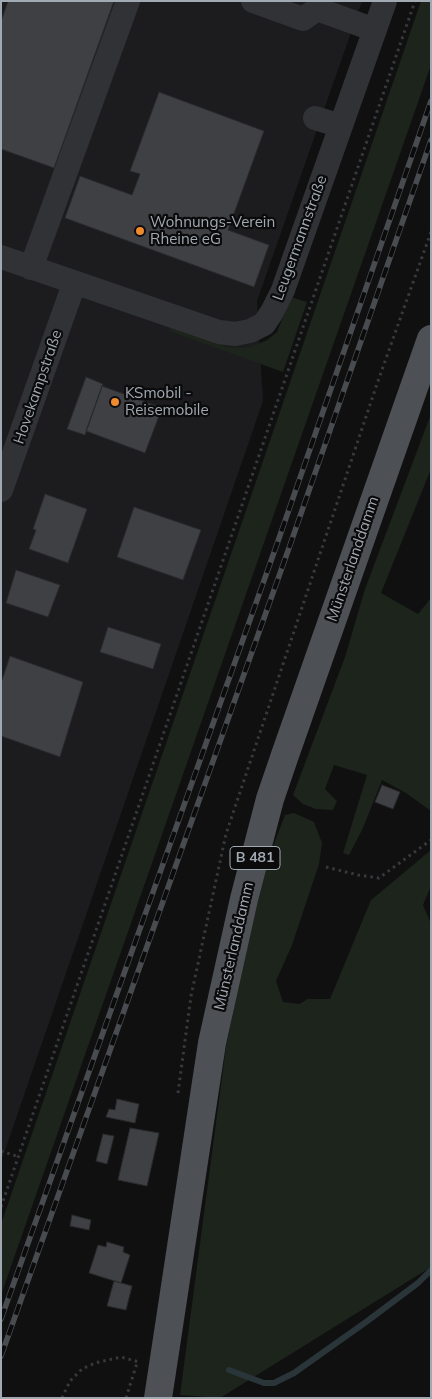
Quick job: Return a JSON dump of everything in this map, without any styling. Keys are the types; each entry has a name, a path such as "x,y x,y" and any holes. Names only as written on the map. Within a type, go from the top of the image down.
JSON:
{"main road":[{"name":"Münsterlanddamm","path":"160,1386 212,1043 270,799 431,339"}],"street":[{"path":"31,268 128,1"},
{"path":"253,1 303,19 317,9 374,30"},
{"name":"Leugermannstraße","path":"1,257 74,284 219,332 234,334 250,331 264,324 283,290 385,1"},
{"path":"315,118 341,126"},
{"name":"Hovekampstraße","path":"1,490 74,284"}],"path":[{"path":"1,1207 415,1"},
{"path":"326,867 358,876 379,878 431,840"},
{"path":"1,1151 19,1157"},
{"path":"62,1398 70,1381 82,1369 95,1363 121,1357 138,1361 160,1386"}],"shaded area":[{"path":"1,1 362,1 257,301 263,401 1,1162"},
{"path":"421,1 431,1 431,65 1,1295 1,1224"},
{"path":"291,297 307,302 283,372 169,331 171,328 227,347 245,348 256,345 267,340 277,332"},
{"path":"431,414 431,469 381,593 418,614 431,598 431,811 406,793 382,780 363,828 349,855 343,853 367,775 334,765 325,789 337,801 333,810 316,809 303,804 293,795 345,657 365,589"},
{"path":"294,813 314,822 322,843 319,864 292,945 276,981 283,1002 299,1004 308,999 330,999 371,900 431,850 431,886 423,905 431,924 431,1267 220,1398 180,1395 226,1047 259,883 285,815"}],"building":[{"path":"8,1 114,1 54,168 1,149 1,21"},
{"path":"159,92 264,131 228,230 269,245 254,287 65,218 80,176 132,195 140,174 130,171"},
{"path":"86,377 103,384 85,435 67,429"},
{"path":"102,386 162,408 145,453 86,431"},
{"path":"45,494 87,509 68,563 29,549 36,530 33,529"},
{"path":"134,507 201,530 183,580 117,557"},
{"path":"16,570 60,585 48,617 6,603"},
{"path":"108,627 161,644 153,669 100,652"},
{"path":"10,656 83,682 60,757 1,736 1,683"},
{"path":"382,785 400,792 393,809 375,802"},
{"path":"117,1099 139,1104 135,1123 106,1117 109,1109 115,1110"},
{"path":"130,1128 159,1133 147,1186 118,1180"},
{"path":"103,1134 114,1136 107,1164 96,1161"},
{"path":"72,1215 91,1220 89,1230 70,1226"},
{"path":"107,1242 124,1247 123,1252 130,1255 121,1283 89,1273 98,1245 106,1247"},
{"path":"114,1281 132,1286 126,1310 107,1306"}],"waterway":[{"path":"229,1370 264,1383 274,1383 294,1373 366,1322 418,1283 431,1270"}],"railway":[{"path":"1,1319 277,544 431,101"},
{"path":"1,1356 289,548 431,140"}],"place":[{"name":"Wohnungs-Verein Rheine eG","path":"140,231"},
{"name":"KSmobil - Reisemobile","path":"115,402"}]}
